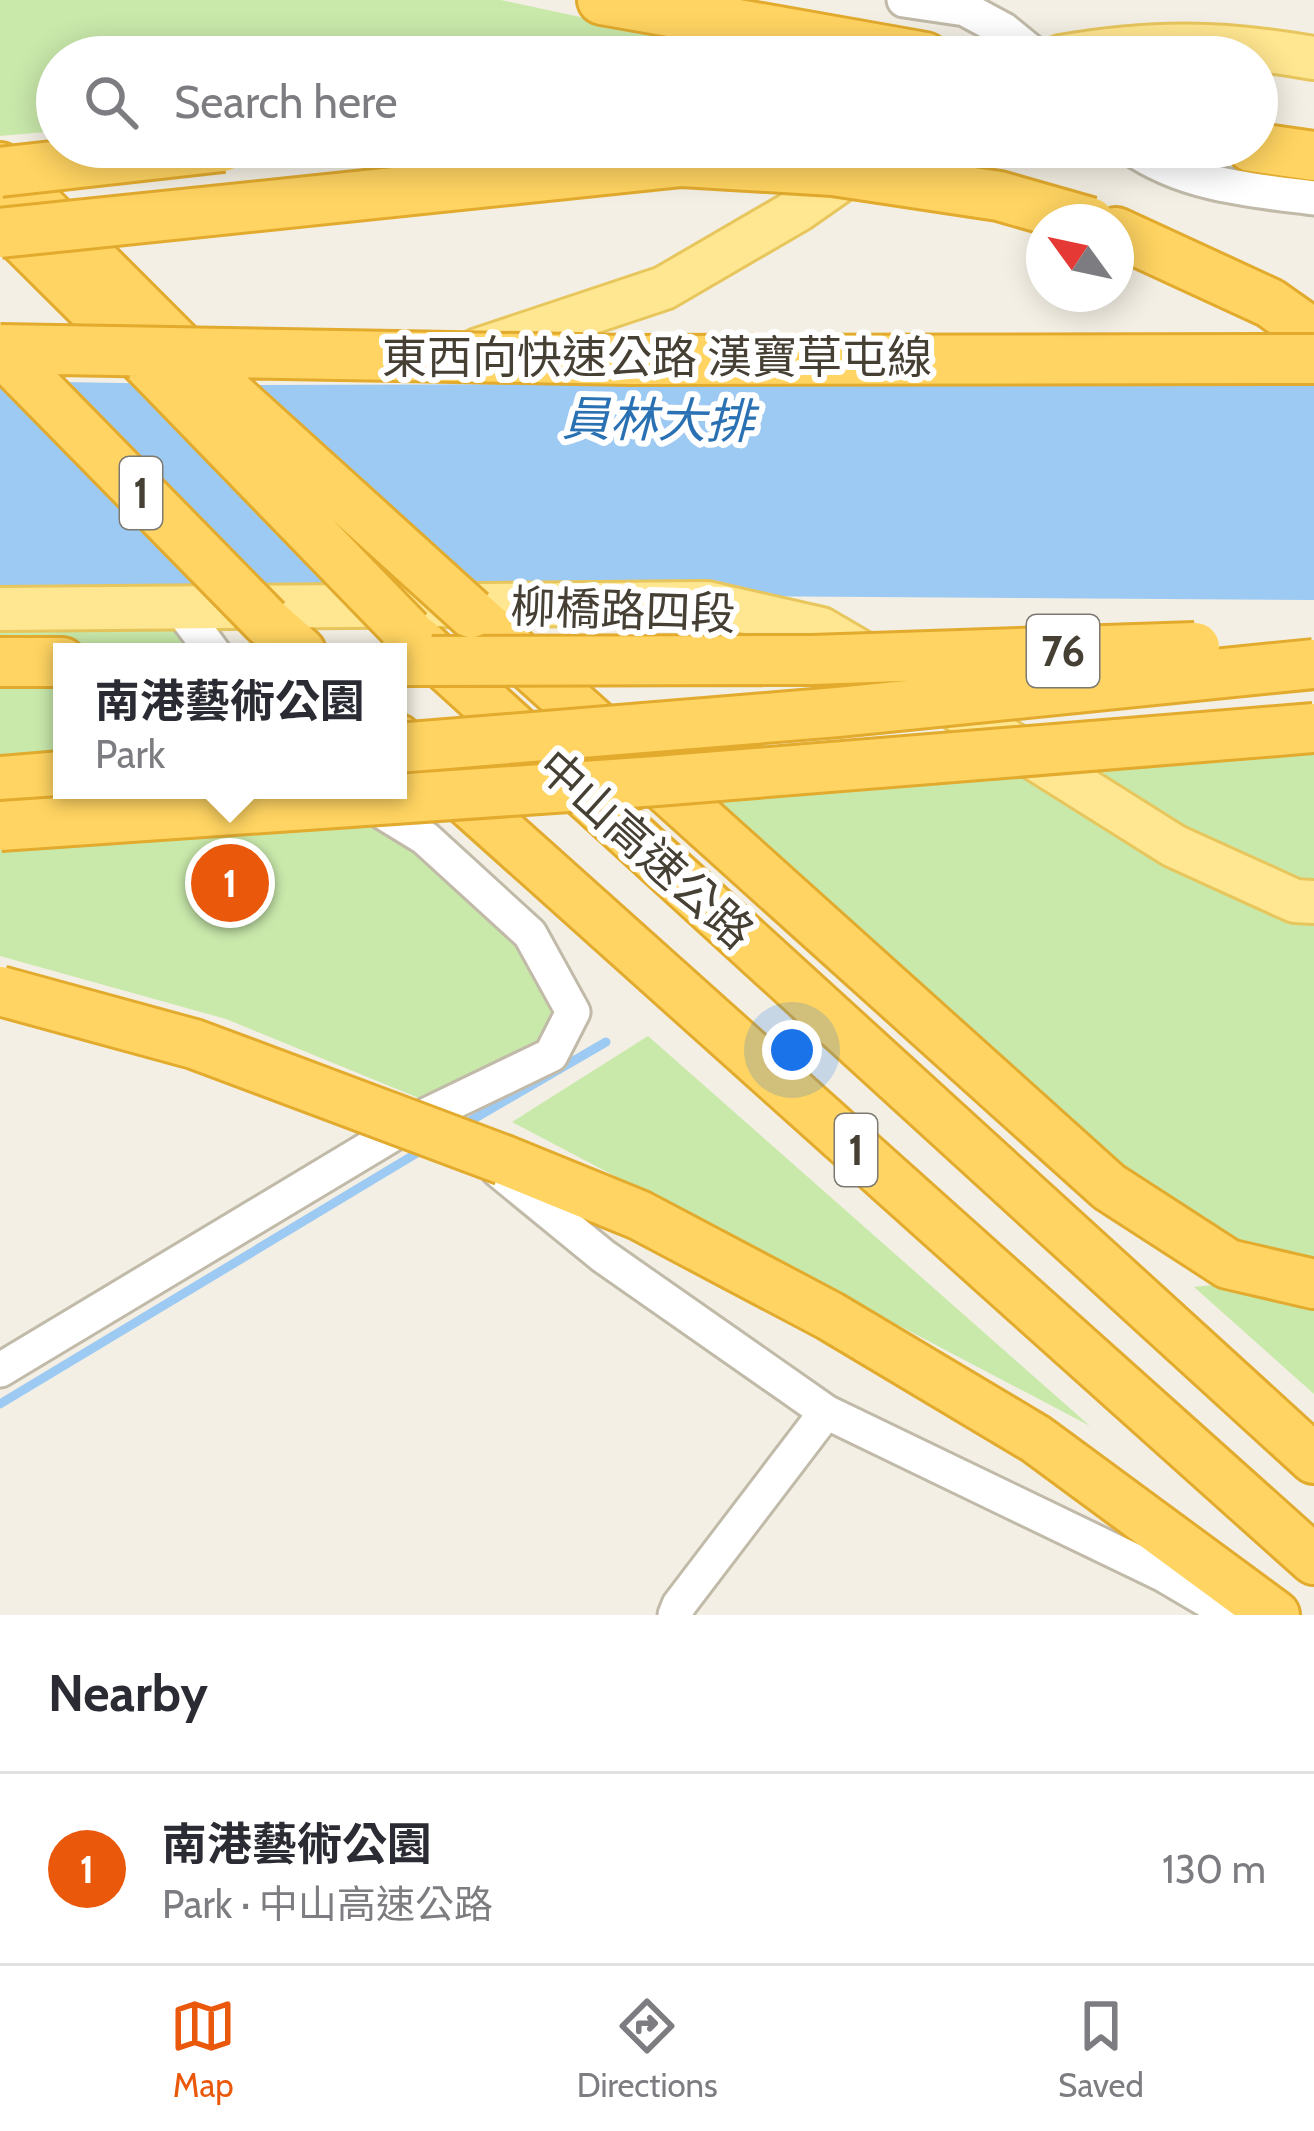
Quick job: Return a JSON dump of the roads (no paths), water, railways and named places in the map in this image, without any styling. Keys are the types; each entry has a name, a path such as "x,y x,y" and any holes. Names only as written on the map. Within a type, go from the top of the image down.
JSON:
{"highway":[{"path":"602,0 806,36"},
{"path":"1278,120 1314,126"},
{"path":"1278,151 1314,156"},
{"path":"0,170 36,166"},
{"path":"0,232 624,168"},
{"path":"783,168 833,171 1027,204"},
{"path":"0,170 201,368 1109,1187 1228,1264 1314,1284"},
{"name":"中山高速公路","path":"0,217 152,368 400,643"},
{"path":"1134,240 1270,302 1314,334"},
{"name":"東西向快速公路 漢寶草屯線","path":"4,359 1314,359"},
{"name":"1","path":"4,359 284,637"},
{"name":"76","path":"407,646 812,660 1314,642"},
{"name":"中山高速公路","path":"407,650 1314,1459"},
{"path":"0,662 53,662"},
{"path":"407,743 838,712 1314,664"},
{"path":"407,798 1314,728"},
{"name":"中山高速公路","path":"407,752 1314,1560"},
{"path":"0,781 53,777"},
{"path":"0,826 394,799"},
{"path":"0,991 194,1044 639,1215 830,1316 1036,1439 1275,1615"}],"main road":[{"path":"1278,52 1314,58"},
{"path":"4,359 316,378 496,346 664,288 798,210 858,168"},
{"name":"柳橋路四段","path":"0,609 707,603 820,629 991,728 1174,847 1295,901 1314,902"}],"street":[{"path":"904,0 966,4 1010,36"},
{"path":"1170,168 1202,181 1314,198"},
{"path":"180,608 206,643"},
{"path":"0,1370 418,1119 551,1055 573,1012 530,934 425,838 365,799"},
{"path":"418,1119 502,1173 603,1256 826,1412 1164,1575 1232,1615"},
{"path":"675,1615 826,1412"}],"water":[{"name":"員林大排","path":"0,381 246,385 1314,382 1314,600 0,591"}],"waterway":[{"path":"470,1121 606,1042"},
{"path":"0,1404 422,1150"}],"place":[{"name":"南港藝術公園","path":"230,883"}]}
